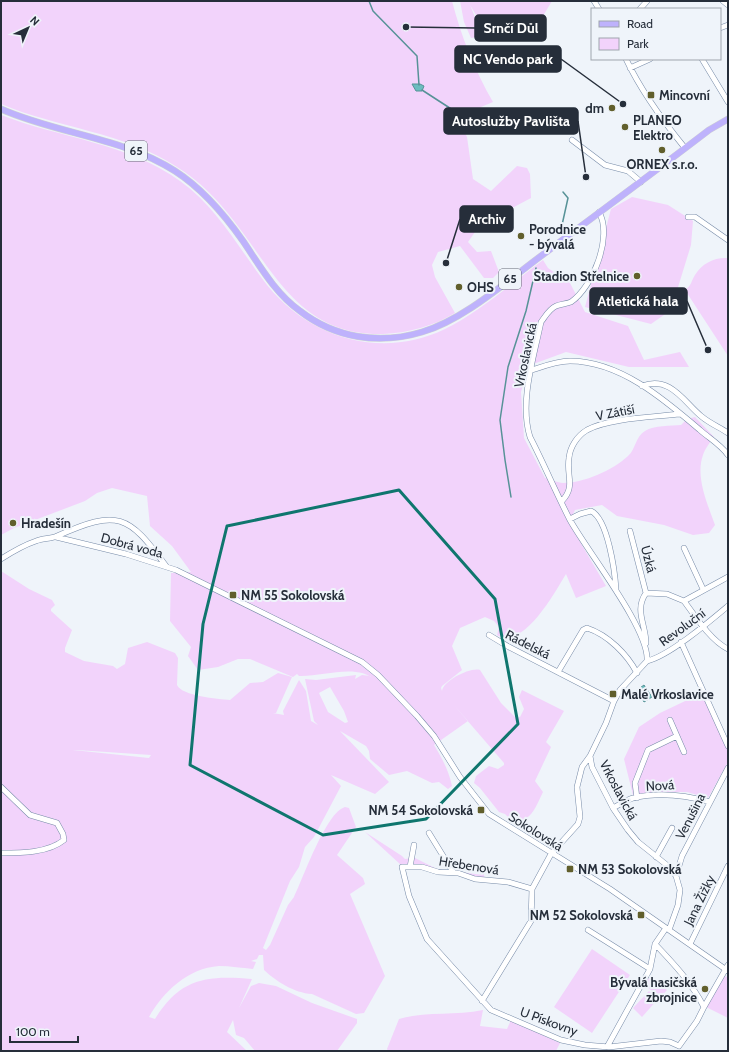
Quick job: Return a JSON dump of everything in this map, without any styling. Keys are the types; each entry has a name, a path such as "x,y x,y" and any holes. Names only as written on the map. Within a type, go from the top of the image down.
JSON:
{"main road":[{"name":"65","path":"1,109 34,122 125,147 174,171 198,189 216,207 281,294 300,311 323,326 345,334 386,339 414,334 442,325 462,314 709,130 728,120"}],"street":[{"path":"723,1 728,5"},
{"path":"626,60 656,111 685,148"},
{"path":"630,68 648,60"},
{"path":"703,60 728,102"},
{"path":"572,140 605,165 628,171 641,182"},
{"name":"Vrkoslavická","path":"599,212 603,223 603,236 598,264 588,284 570,302 555,306 549,311 541,322 526,406 526,424 530,437 570,520 630,614 646,646 647,661 620,690 614,701 606,723 590,756 592,768 613,808 628,830 656,857 668,866 676,876"},
{"path":"688,216 695,217 728,240"},
{"path":"532,370 558,362 571,361 597,365 622,374 642,386 680,414 728,455"},
{"path":"642,386 652,382 668,387 682,396 701,416 728,433"},
{"name":"V Zátiší","path":"562,501 568,494 570,488 568,458 573,445 586,431 598,426 637,419 680,414"},
{"name":"Vrkoslavická","path":"570,520 586,511 591,511 598,516 606,534 615,575 616,591"},
{"name":"Dobrá voda","path":"1,559 36,541 56,537 69,530 97,521 119,520 128,524 147,541 166,566"},
{"name":"Úzká","path":"630,531 646,592"},
{"name":"Dobrá voda","path":"56,537 126,554 166,566"},
{"path":"684,548 703,589"},
{"name":"Sokolovská","path":"166,566 352,656 371,669 417,716 434,736 460,776 489,814 551,854 610,889 727,969"},
{"path":"684,601 703,589 728,577"},
{"path":"646,646 646,635 640,619 640,606 646,592 667,594 684,601 703,626 720,644 728,649"},
{"name":"Revoluční","path":"647,661 656,659 703,626 728,606"},
{"name":"Rádelská","path":"558,672 583,630 587,628 595,631 613,644 632,663 637,673"},
{"name":"Rádelská","path":"489,635 509,647 614,701"},
{"path":"681,642 728,746"},
{"path":"670,720 684,752"},
{"path":"638,798 635,783 648,750 678,736"},
{"path":"482,1001 531,920 532,889 551,854 578,824 580,817 576,787 582,767 590,756"},
{"name":"Venušina","path":"676,876 682,856 728,768"},
{"path":"1,787 30,815 57,823 64,834 64,840 58,845 25,853 1,853"},
{"name":"Nová","path":"613,808 632,798 656,795 688,796 710,802"},
{"path":"656,857 672,828"},
{"path":"429,833 453,872"},
{"path":"410,867 414,844"},
{"name":"Jana Žižky","path":"690,944 728,866"},
{"name":"Hřebenová","path":"402,867 453,872 475,879 508,882 532,889"},
{"name":"U Pískovny","path":"402,867 409,896 427,939 491,1010 561,1040 607,1047 661,1041 670,1042 680,1049"},
{"path":"607,1047 650,969 655,944 668,929 678,905 680,890 676,876"},
{"path":"588,930 650,969"},
{"path":"655,944 685,976 704,1007"},
{"path":"680,1049 727,969"}],"highlighted area":[{"path":"399,490 495,599 518,724 426,819 323,835 190,765 203,624 227,526"}],"green space":[{"path":"1,1 452,1 469,53 493,102 481,107 477,119 465,133 467,137 473,179 491,191 517,166 527,168 530,174 531,198 503,213 481,216 468,221 475,232 468,242 477,252 491,251 499,272 493,278 484,278 460,246 438,252 432,265 435,277 455,313 430,325 411,330 383,334 355,332 331,325 311,313 294,298 278,281 222,206 208,191 185,172 157,155 135,146 1,104"},
{"path":"460,1 552,1 543,16 533,15 490,35 471,38 464,22","holes":["470,5 485,30 481,32"]},
{"path":"1,115 23,123 116,149 160,168 180,181 194,192 217,216 267,285 284,303 304,319 325,330 348,338 372,343 396,343 421,338 445,329 458,322 483,306 543,260 548,268 570,283 585,312 628,326 644,360 680,352 689,367 629,367 566,352 528,366 521,392 524,438 545,478 563,483 580,481 598,475 628,456 633,450 639,436 645,431 658,427 681,425 687,419 695,417 714,437 705,450 701,464 701,482 703,491 715,525 709,533 693,535 664,525 617,516 602,505 575,510 569,523 606,586 576,598 566,574 537,617 517,635 507,638 497,635 499,627 494,621 485,617 460,628 452,646 462,670 442,686 442,691 447,683 452,679 470,671 480,670 501,703 516,718 520,717 524,709 519,697 522,690 564,711 546,742 551,747 535,781 543,792 533,812 529,816 514,823 505,814 499,812 480,788 474,783 476,776 489,766 498,769 504,765 504,763 468,721 434,745 449,775 452,786 448,789 439,782 432,783 407,771 389,775 370,759 369,751 366,746 340,731 389,782 375,794 331,775 341,786 314,837 305,847 299,867 290,881 263,948 266,950 270,945 288,905 294,897 316,847 330,821 345,807 349,808 356,827 337,855 363,878 365,884 350,894 385,976 364,1013 356,1014 312,994 286,986 264,970 263,955 259,955 257,959 251,961 256,962 253,969 219,966 197,971 187,976 169,990 149,1017 155,1019 164,1005 174,995 185,987 196,982 221,978 252,979 239,1008 251,986 259,983 276,986 312,1003 357,1019 357,1023 337,1051 255,1051 244,1038 236,1035 233,1020 227,1032 247,1051 1,1051 1,571 29,589 52,600 55,605 51,611 72,630 65,648 65,652 84,661 113,666 117,669 125,664 128,648 147,642 175,653 178,658 177,685 180,689 193,694 209,698 230,700 250,683 263,682 278,673 292,677 276,713 273,713 284,715 283,711 299,680 306,691 311,721 318,725 314,721 305,679 316,680 356,675 355,679 362,675 369,676 359,672 339,672 308,676 299,676 297,674 293,677 250,659 238,659 218,667 198,670 188,656 191,647 170,621 171,573 191,572 172,546 150,526 147,496 112,488 97,493 85,501 14,528 1,535","holes":["330,687 344,711 348,722 345,723 328,712 319,693","73,750 77,750 151,755 149,758"]},
{"name":"Stadion Střelnice","path":"632,197 668,205 693,221 691,245 671,310 651,324 585,307 611,209"},
{"path":"728,258 728,356 685,290 690,285 701,267 705,264 714,260"},
{"path":"702,693 728,751 728,762 708,798 687,792 657,792 633,795 624,759 639,727 660,713"},
{"path":"365,832 405,859 415,858 437,869 483,875 480,865 485,878 401,865"},
{"path":"592,949 630,975 592,1033 554,1007"},
{"path":"724,975 728,978 728,1018 706,1007"},
{"path":"651,976 667,990 660,998 644,984"},
{"path":"649,991 658,999 642,1017 633,1008"},
{"path":"483,1010 480,1026 507,1029 511,1020 560,1043 556,1051 388,1051 387,1049 399,1019 420,1015 462,1013"}],"water":[{"path":"412,84 420,84 424,86 422,91 416,91"},
{"path":"644,685 652,697 644,702 637,690"}],"waterway":[{"path":"369,1 373,11 417,56 419,85"},
{"path":"422,90 459,114"},
{"path":"560,234 568,198 563,192"},
{"path":"511,497 500,420 508,367 526,311 536,268"}],"place":[{"name":"Srnčí Důl","path":"406,27"},
{"name":"Mincovní","path":"651,95"},
{"name":"NC Vendo park","path":"623,104"},
{"name":"dm","path":"612,108"},
{"name":"PLANEO Elektro","path":"625,127"},
{"name":"ORNEX s.r.o.","path":"662,150"},
{"name":"Autoslužby Pavlišta","path":"586,177"},
{"name":"Porodnice - bývalá","path":"521,236"},
{"name":"Archiv","path":"446,263"},
{"name":"Stadion Střelnice","path":"637,276"},
{"name":"OHS","path":"459,287"},
{"name":"Atletická hala","path":"708,350"},
{"name":"Hradešín","path":"13,523"},
{"name":"NM 55 Sokolovská","path":"233,595"},
{"name":"Malé Vrkoslavice","path":"613,694"},
{"name":"NM 54 Sokolovská","path":"481,810"},
{"name":"NM 53 Sokolovská","path":"570,869"},
{"name":"NM 52 Sokolovská","path":"641,915"},
{"name":"Bývalá hasičská zbrojnice","path":"705,989"}]}
